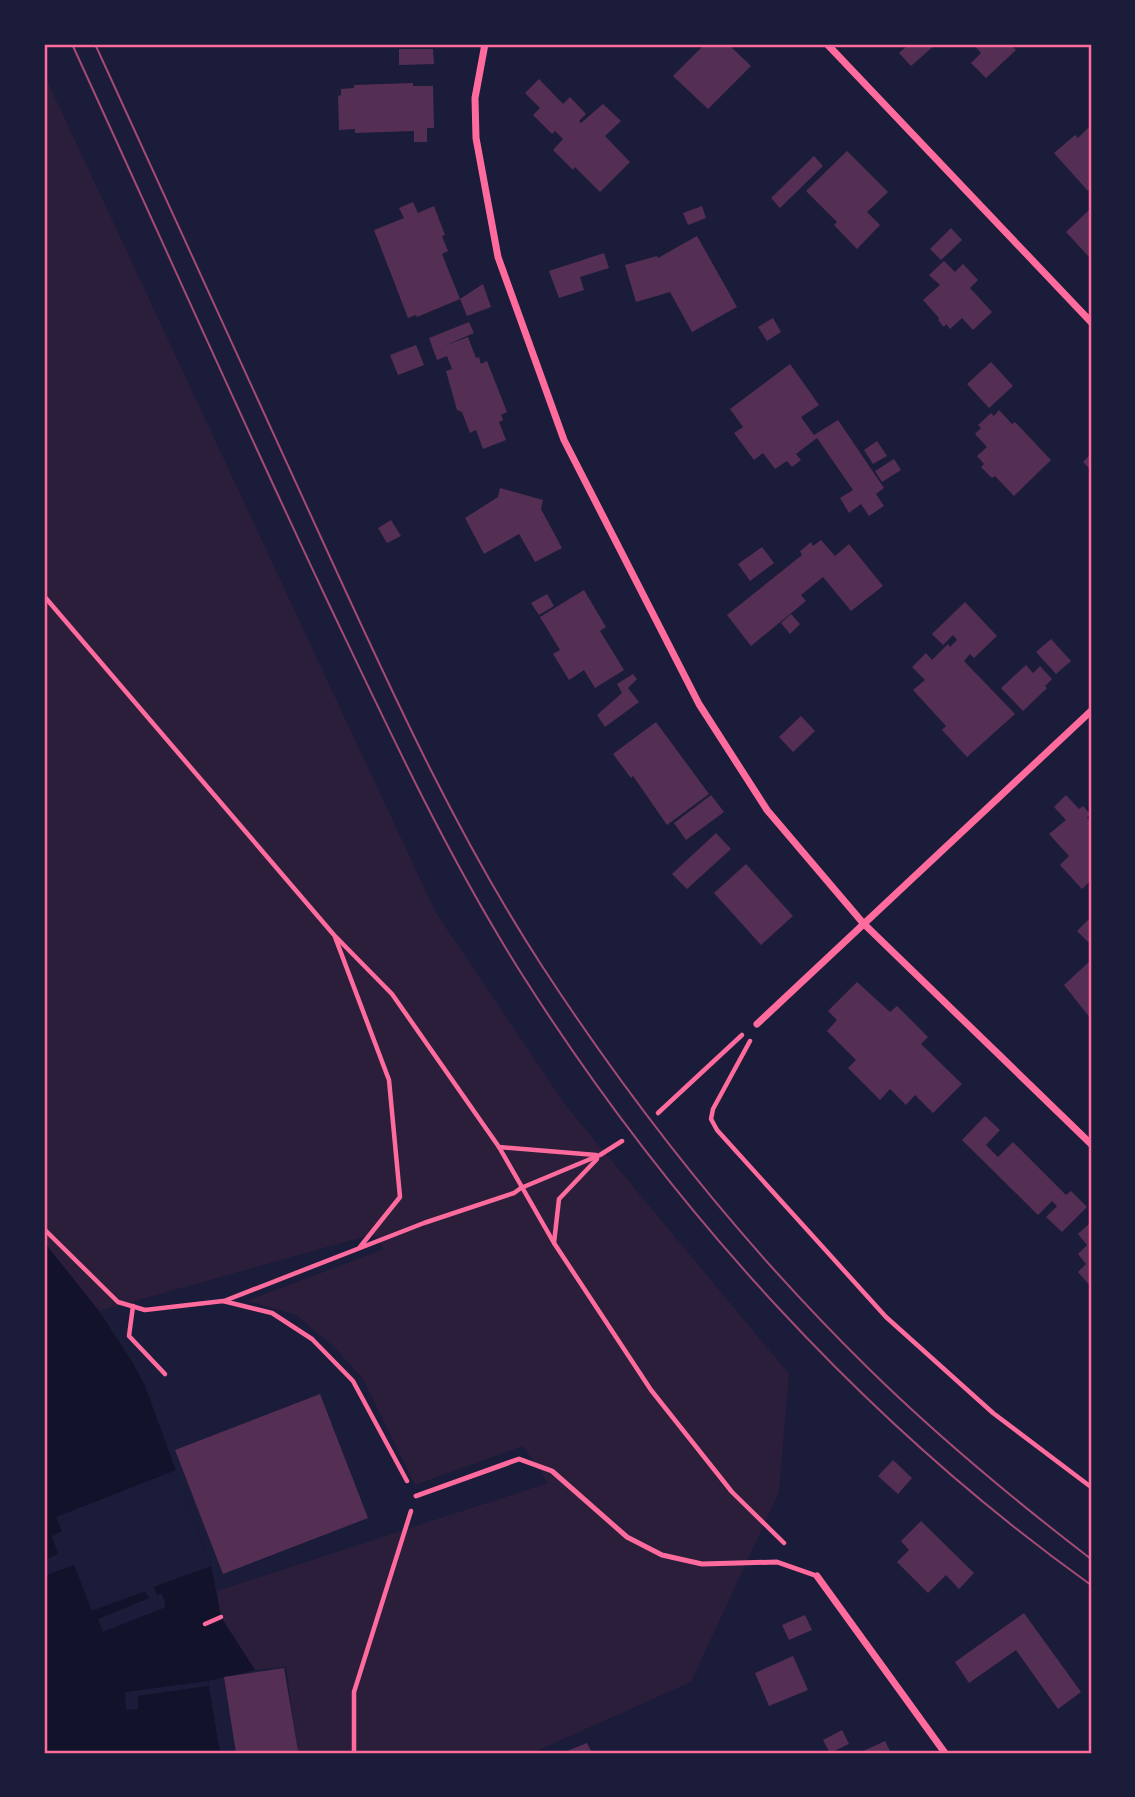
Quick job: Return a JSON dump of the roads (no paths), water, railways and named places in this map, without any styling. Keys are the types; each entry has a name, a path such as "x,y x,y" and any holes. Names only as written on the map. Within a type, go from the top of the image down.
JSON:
{"street":[{"path":"485,44 475,98 476,138 498,257 564,440 699,705 768,810 863,923 1091,1144"},
{"path":"827,44 1091,323"},
{"path":"757,1024 1091,711"},
{"path":"817,1576 945,1753"}],"lane":[{"path":"416,1496 519,1459 552,1471 626,1537 662,1555 702,1564 777,1562 817,1576"}],"tram line":[{"path":"72,44 262,462 373,696 469,885 523,976 643,1147 708,1229 778,1307 851,1383 928,1455 1008,1522 1091,1585"},
{"path":"95,44 395,698 479,861 542,966 654,1124 778,1274 867,1367 921,1418 1004,1490 1091,1559"}]}
